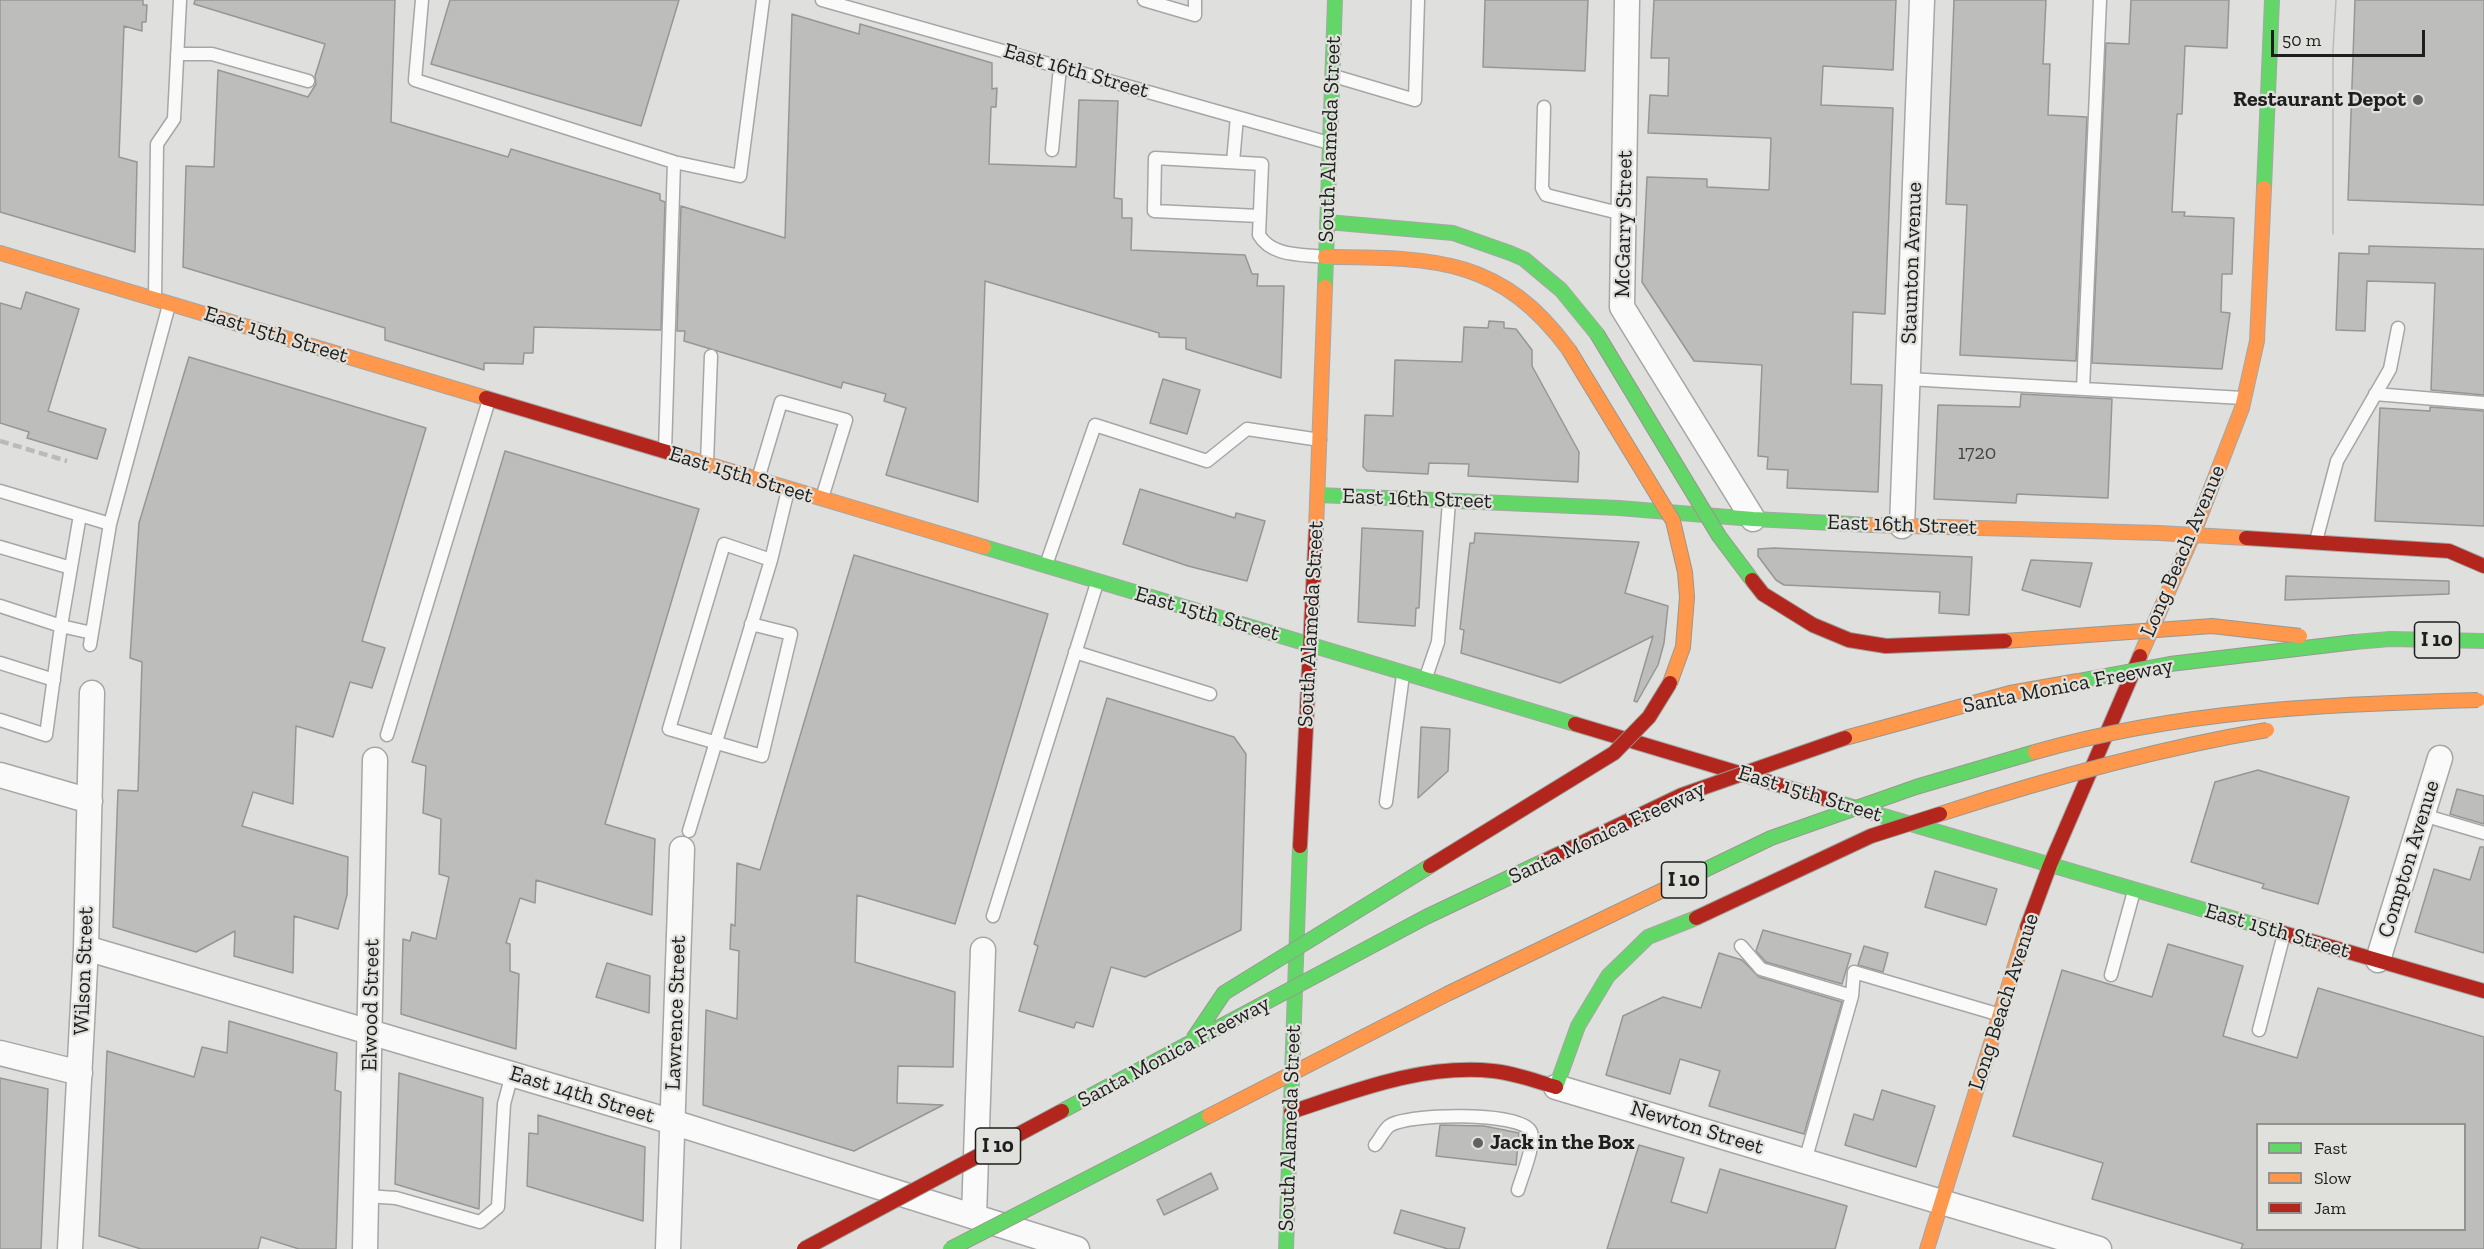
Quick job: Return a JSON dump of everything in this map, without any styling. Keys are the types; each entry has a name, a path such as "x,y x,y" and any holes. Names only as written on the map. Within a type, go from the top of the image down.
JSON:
{"main road":[{"name":"South Alameda Street","path":"1286,1249 1302,780 1318,495 1335,0"},
{"name":"Long Beach Avenue","path":"1926,1249 1999,1015 2050,865 2179,561 2193,536 2244,398 2257,341 2272,0"},
{"path":"1327,222 1453,233 1524,259 1561,290 1597,334 1719,536 1763,594 1813,625 1849,640 1886,646 1992,642 2212,626 2355,642"},
{"name":"East 15th Street","path":"0,253 1404,674 2484,991"},
{"path":"1191,1042 1224,993 1614,753 1650,717 1676,674 1686,635 1689,602 1682,549 1673,521 1569,350 1542,315 1512,290 1475,270 1422,258 1325,257"},
{"name":"East 16th Street","path":"1318,495 1619,508 1754,519 2193,536 2450,551 2484,566"},
{"path":"2450,551 2484,548"},
{"path":"2390,639 2484,626"},
{"name":"Santa Monica Freeway","path":"804,1249 1426,917 1682,795 1844,738 2010,693 2170,664 2355,642 2390,639 2484,641"},
{"path":"2323,721 2481,701"},
{"name":"I 10","path":"950,1249 1447,994 1771,838 1916,787 2040,751 2193,717 2328,705 2481,701"},
{"path":"1556,1087 1578,1026 1608,976 1648,937 1696,918 1882,833 2028,785 2162,749 2276,728"},
{"name":"Newton Street","path":"1291,1112 1410,1074 1453,1069 1494,1071 1556,1087"}],"street":[{"name":"McGarry Street","path":"1627,0 1622,307 1754,519"},
{"name":"Staunton Avenue","path":"1902,526 1922,0"},
{"name":"Wilson Street","path":"70,1249 86,948 92,693"},
{"name":"Compton Avenue","path":"2378,960 2440,758"},
{"name":"Elwood Street","path":"365,1249 375,760"},
{"path":"0,775 90,801"},
{"name":"Lawrence Street","path":"668,1249 685,840"},
{"name":"East 14th Street","path":"86,948 672,1122 1077,1249"},
{"path":"974,1216 983,950"},
{"path":"0,1053 80,1073"},
{"name":"Newton Street","path":"1556,1087 2099,1249"}],"lane":[{"path":"155,299 158,144 174,118 180,0"},
{"path":"422,0 415,80 674,162 740,176 763,0"},
{"name":"East 16th Street","path":"822,0 1330,143"},
{"path":"1144,0 1195,15 1195,0"},
{"path":"1333,76 1415,100 1418,0"},
{"path":"2084,389 2100,0"},
{"path":"177,54 212,54 308,81"},
{"path":"1052,150 1060,67"},
{"path":"1544,106 1542,188 1546,195 1623,214"},
{"path":"1233,162 1237,117"},
{"path":"1259,216 1154,211 1155,158 1262,164 1259,235 1264,243 1278,251 1325,257"},
{"path":"665,452 674,162"},
{"path":"0,606 61,626 91,639 110,524 170,304"},
{"path":"2316,543 2337,461 2390,369 2398,328"},
{"path":"707,465 711,356"},
{"path":"1908,379 2244,398"},
{"path":"2375,394 2484,403"},
{"path":"387,735 489,399"},
{"path":"758,480 781,402 846,420 822,499"},
{"path":"1046,566 1095,425 1207,461 1248,429 1320,440"},
{"path":"685,840 771,560 789,489"},
{"path":"0,491 110,524"},
{"path":"1425,680 1438,642 1449,501"},
{"path":"0,720 46,735 61,626 80,515"},
{"path":"751,624 791,634 762,756 669,729 724,544 771,560"},
{"path":"0,547 70,568"},
{"path":"993,916 1098,582"},
{"path":"1076,652 1210,694"},
{"path":"0,663 54,680"},
{"path":"1386,802 1404,674"},
{"path":"2422,815 2484,833"},
{"path":"2111,975 2134,890"},
{"path":"2259,1030 2284,933"},
{"path":"1741,946 1761,969 1852,996"},
{"path":"1805,1161 1852,996 1854,972 1999,1015"},
{"path":"366,1196 396,1198 480,1222 498,1207 504,1104 512,1074"},
{"path":"1375,1145 1390,1126 1429,1117 1459,1116 1523,1123 1532,1132 1532,1142 1518,1190"}],"building":[{"path":"0,0 143,0 143,5 147,5 146,22 142,22 142,31 124,26 119,157 137,162 135,252 0,212"},
{"path":"195,0 395,0 391,122 508,157 511,149 660,194 660,200 665,202 661,330 534,327 533,353 524,353 523,364 484,363 484,370 385,340 385,328 183,267 186,166 214,167 218,70 308,97 316,84 315,76 325,44 194,4"},
{"path":"450,0 679,0 641,126 431,64"},
{"path":"1485,0 1588,0 1585,71 1483,67"},
{"path":"1654,0 1896,0 1893,70 1823,66 1821,105 1893,108 1885,314 1853,312 1851,384 1882,385 1878,492 1787,488 1788,470 1767,469 1768,457 1758,456 1762,365 1694,361 1642,282 1647,177 1707,179 1707,187 1769,190 1771,138 1648,133 1650,95 1668,96 1669,58 1651,58"},
{"path":"1954,0 2046,0 2043,64 2050,64 2048,115 2087,117 2076,361 1960,355 1967,205 1946,204"},
{"path":"2131,0 2229,0 2227,48 2185,46 2182,114 2177,114 2172,212 2185,212 2184,216 2234,218 2232,274 2222,274 2221,312 2230,313 2222,369 2092,363 2106,43 2129,44"},
{"name":"Restaurant Depot","path":"2355,0 2484,0 2484,205 2348,200"},
{"path":"792,14 859,34 860,24 992,63 992,89 997,88 996,107 991,107 989,164 1076,167 1079,100 1118,101 1114,198 1122,199 1122,218 1132,218 1131,250 1245,255 1252,274 1258,274 1257,286 1284,286 1281,378 1186,349 1186,338 1159,337 1159,333 985,281 978,502 886,475 906,408 884,401 886,394 843,382 841,388 684,341 685,331 677,331 681,206 785,238"},
{"path":"2369,246 2484,249 2484,395 2431,390 2435,283 2367,281 2365,331 2336,330 2339,253 2369,254"},
{"path":"26,292 79,309 48,411 106,429 97,459 27,438 29,432 0,423 0,303 21,309"},
{"path":"1489,321 1504,322 1504,328 1516,329 1532,350 1532,366 1579,452 1578,482 1468,476 1469,464 1429,463 1428,474 1367,471 1363,467 1365,415 1393,416 1395,360 1462,362 1464,327 1488,328"},
{"path":"189,357 426,428 362,641 385,648 372,688 350,682 333,737 296,726 293,804 253,792 242,826 348,857 347,895 338,929 294,916 293,973 234,956 235,931 196,952 113,927 118,790 138,791 142,662 130,658 139,523"},
{"path":"1163,379 1200,390 1187,434 1150,423"},
{"path":"2021,394 2112,399 2108,498 2017,494 2016,503 1934,499 1938,405 2020,407"},
{"path":"2430,407 2484,411 2484,526 2375,521 2380,408 2430,411"},
{"path":"505,451 699,509 605,824 655,839 652,915 536,880 535,903 520,898 506,943 510,944 510,971 519,974 516,1049 401,1014 403,939 410,941 412,932 436,939 449,877 439,874 441,819 423,813 426,766 412,762"},
{"path":"1140,489 1235,518 1236,513 1265,521 1247,581 1188,566 1123,544"},
{"path":"1362,528 1423,531 1419,608 1416,608 1415,626 1358,622"},
{"path":"1475,533 1639,542 1625,593 1668,606 1664,643 1658,665 1637,702 1634,701 1653,636 1560,683 1461,653 1464,630 1460,629 1470,543 1474,543"},
{"path":"1758,549 1972,557 1969,615 1939,613 1940,592 1784,585 1776,580 1758,556"},
{"path":"854,555 1048,614 955,924 857,895 855,962 955,992 953,1067 898,1066 897,1103 943,1105 854,1151 703,1105 706,1010 737,1019 739,951 730,949 731,924 735,926 737,863 760,870"},
{"path":"2031,560 2092,563 2080,607 2022,590"},
{"path":"2286,576 2449,581 2449,594 2285,600"},
{"path":"1107,698 1234,737 1246,754 1241,930 1145,977 1111,967 1093,1027 1076,1022 1074,1028 1019,1011 1038,946 1034,944"},
{"path":"1421,727 1450,729 1448,771 1418,798"},
{"path":"2258,770 2349,797 2318,904 2262,888 2264,884 2191,862 2215,782"},
{"path":"2457,789 2484,796 2484,824 2450,814"},
{"path":"2480,847 2484,847 2484,953 2415,932 2434,869 2470,880"},
{"path":"1935,871 1997,889 1986,925 1925,907"},
{"path":"1763,930 1851,954 1842,984 1766,962 1756,951"},
{"path":"2168,944 2243,966 2223,1036 2297,1058 2318,988 2484,1037 2484,1249 2241,1249 2243,1244 2092,1199 2103,1163 2013,1136 2062,970 2152,997"},
{"path":"1864,946 1888,953 1883,972 1858,965"},
{"path":"1719,953 1742,960 1759,977 1842,1002 1804,1134 1709,1106 1720,1071 1680,1059 1670,1094 1606,1075 1623,1016 1663,997 1701,1008"},
{"path":"607,963 650,976 649,1013 596,997"},
{"path":"229,1021 337,1053 335,1090 341,1092 336,1249 299,1249 261,1237 258,1249 141,1249 99,1236 107,1051 194,1077 202,1047 227,1053"},
{"path":"399,1073 483,1098 479,1209 395,1184"},
{"path":"0,1078 48,1089 41,1249 0,1249"},
{"path":"1882,1090 1935,1106 1916,1167 1845,1145 1854,1114 1873,1120"},
{"path":"538,1115 645,1147 643,1221 527,1186 529,1133 538,1134"},
{"name":"Jack in the Box","path":"1440,1125 1484,1126 1519,1133 1516,1165 1436,1156"},
{"path":"1639,1145 1684,1158 1671,1202 1707,1213 1720,1169 1847,1206 1835,1249 1607,1249"},
{"path":"1211,1173 1218,1189 1164,1215 1157,1200"},
{"path":"1401,1210 1465,1228 1459,1249 1448,1249 1394,1233"}],"tram line":[{"path":"2333,234 2333,50 2336,0"}],"railway":[{"path":"0,441 67,461"}],"traffic: fast":[{"path":"1325,287 1335,0"},
{"path":"2264,188 2272,0"},
{"path":"1327,222 1453,233 1510,253 1524,259 1561,290 1597,334"},
{"path":"1597,334 1719,536 1752,580"},
{"path":"1318,495 1619,508 1753,519 1872,525"},
{"path":"984,547 1575,724"},
{"path":"2355,642 2390,639 2484,641"},
{"path":"2078,681 2170,664 2355,642"},
{"path":"1663,890 1771,838 1916,787 2035,752"},
{"path":"1829,800 2283,933"},
{"path":"1286,1249 1300,846"},
{"path":"1062,1111 1426,917 1544,861"},
{"path":"1193,1039 1224,993 1430,866"},
{"path":"1556,1087 1578,1026 1608,976 1648,937 1696,918"},
{"path":"950,1249 1209,1116"}],"traffic: slow":[{"path":"2140,656 2193,535 2242,408 2257,341 2264,188"},
{"path":"0,253 486,398"},
{"path":"1325,257 1399,259 1431,262 1462,269 1490,280 1517,296 1543,319 1569,350"},
{"path":"1316,529 1325,287"},
{"path":"1569,350 1673,521 1685,572 1687,597 1683,647 1670,683"},
{"path":"677,455 984,547"},
{"path":"1872,525 2159,533 2246,538"},
{"path":"2005,641 2212,626 2300,636"},
{"path":"1845,738 2010,693 2078,681"},
{"path":"2035,752 2090,738 2200,718 2310,707 2478,700"},
{"path":"1940,814 2102,766 2184,746 2267,730"},
{"path":"1209,1116 1447,994 1663,890"},
{"path":"1927,1249 2027,927"}],"traffic: jam":[{"path":"486,398 677,455"},
{"path":"1300,846 1316,529"},
{"path":"2246,538 2449,551 2484,566"},
{"path":"1752,580 1763,594 1813,625 1849,640 1886,646 2005,641"},
{"path":"2027,927 2050,865 2140,656"},
{"path":"1430,866 1614,753 1649,717 1670,683"},
{"path":"1575,724 1829,800"},
{"path":"1544,861 1682,795 1845,738"},
{"path":"1696,918 1871,836 1940,814"},
{"path":"2283,933 2484,991"},
{"path":"1291,1112 1390,1081 1441,1071 1501,1072 1556,1087"},
{"path":"804,1249 1062,1111"}],"place":[{"name":"Restaurant Depot","path":"2418,100"},
{"name":"Jack in the Box","path":"1478,1143"}]}
